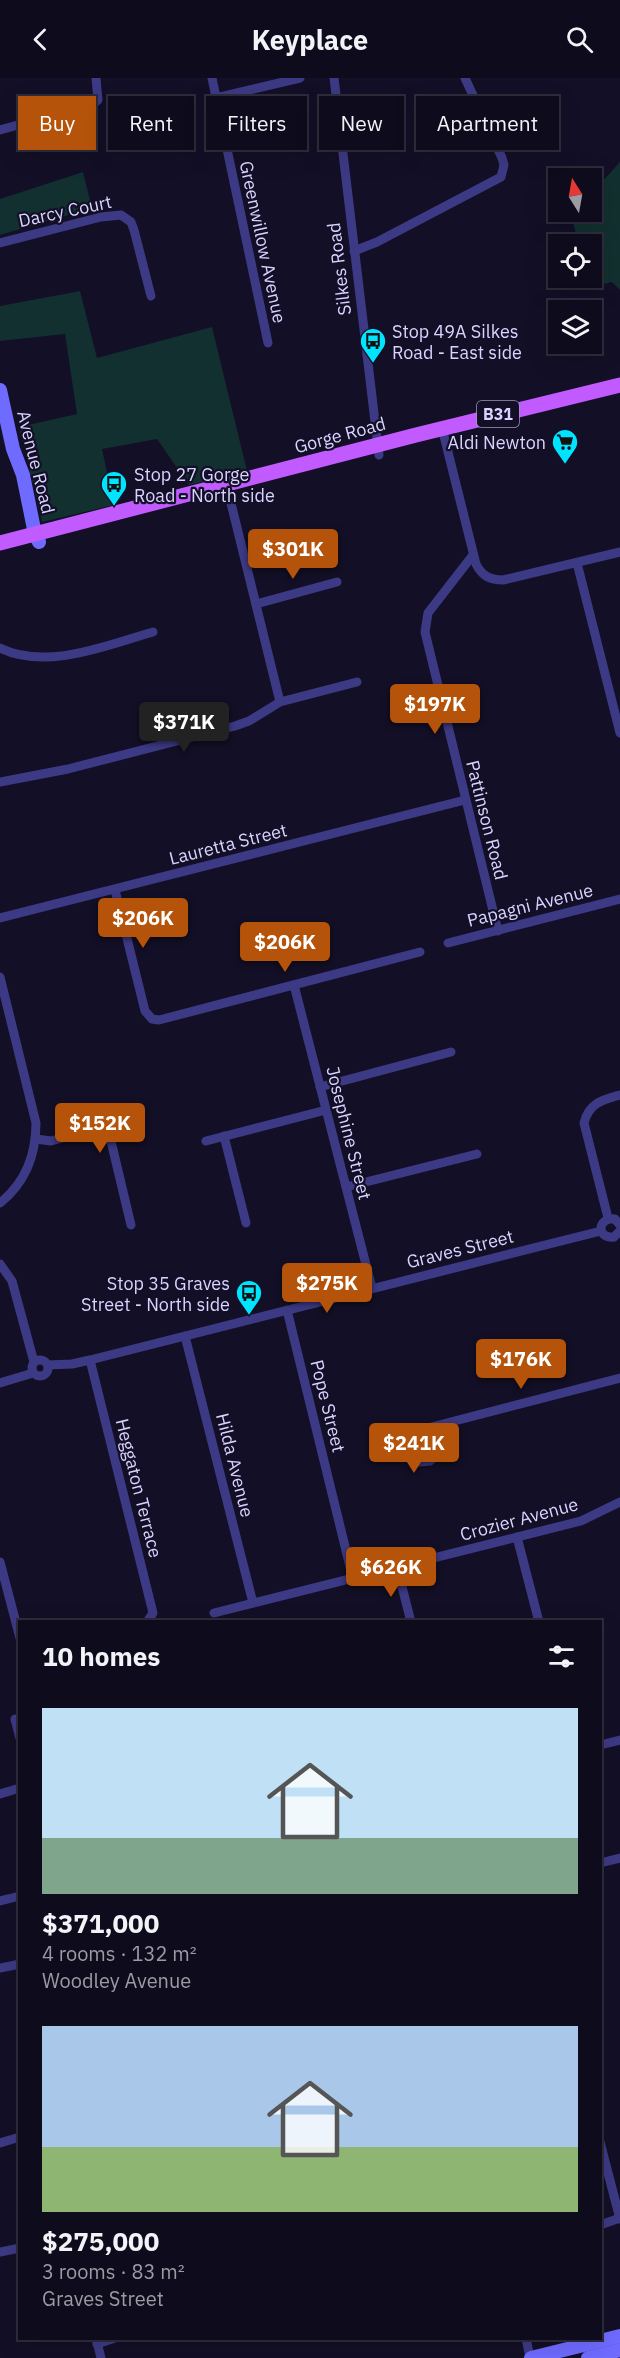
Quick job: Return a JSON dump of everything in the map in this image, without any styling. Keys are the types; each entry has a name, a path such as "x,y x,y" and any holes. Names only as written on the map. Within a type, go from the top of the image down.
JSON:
{"main road":[{"name":"Gorge Road","path":"0,552 37,538 620,385"},
{"name":"Gorge Road","path":"443,433 620,394"},
{"name":"Gorge Road","path":"0,543 37,538"}],"street":[{"path":"0,130 92,105 98,99 96,78"},
{"name":"Greenwillow Avenue","path":"212,78 216,96"},
{"path":"224,96 300,78"},
{"name":"Silkes Road","path":"334,78 378,450"},
{"path":"354,251 377,242 501,177 504,165 502,158 465,78"},
{"name":"Greenwillow Avenue","path":"227,150 268,343"},
{"name":"Darcy Court","path":"0,243 101,217 121,215 131,222 134,230 151,296"},
{"name":"Avenue Road","path":"0,390 37,538"},
{"path":"443,433 473,555 480,572 494,580 503,580 620,552"},
{"path":"227,488 280,702"},
{"name":"Pattinson Road","path":"473,555 428,613 425,632 498,931"},
{"path":"577,563 620,733"},
{"path":"256,604 337,582"},
{"path":"0,648 20,655 70,654 153,632"},
{"path":"0,782 68,769 235,726 249,721 280,702 357,682"},
{"name":"Lauretta Street","path":"0,918 465,800"},
{"path":"114,890 145,1011 152,1019 159,1020 420,952"},
{"name":"Papagni Avenue","path":"448,943 620,899"},
{"path":"0,976 36,1123 36,1139 32,1157 22,1179 0,1203"},
{"name":"Josephine Street","path":"294,985 372,1288"},
{"path":"320,1087 451,1052"},
{"path":"608,1218 584,1123 586,1114 596,1103 620,1095"},
{"path":"206,1141 326,1110"},
{"path":"36,1139 51,1141 94,1130 102,1130 110,1137 131,1224"},
{"path":"224,1136 246,1223"},
{"path":"346,1187 477,1154"},
{"path":"601,1231 603,1221 608,1218 615,1219 620,1225"},
{"name":"Graves Street","path":"48,1365 72,1364 90,1360 601,1231 605,1236 611,1238 620,1231"},
{"path":"0,1264 12,1281 34,1362 33,1373"},
{"name":"Pope Street","path":"287,1310 353,1579"},
{"name":"Hilda Avenue","path":"185,1336 253,1603"},
{"path":"0,1383 33,1373 38,1376 44,1375 48,1370 48,1365 42,1360 34,1362"},
{"name":"Heggaton Terrace","path":"90,1360 153,1613 148,1620"},
{"path":"429,1428 620,1378"},
{"name":"Crozier Avenue","path":"214,1613 581,1521 620,1502"},
{"path":"518,1537 539,1620"},
{"path":"0,1562 18,1630"},
{"path":"397,1567 410,1620"},
{"path":"15,1719 18,1730"},
{"path":"602,1744 620,1740"},
{"path":"0,1794 18,1789"},
{"path":"602,1862 620,1858"},
{"path":"0,1901 18,1896"},
{"path":"0,1968 18,1964"},
{"path":"0,2143 18,2138"},
{"path":"602,2150 620,2218 602,2224"},
{"path":"0,2252 18,2248"},
{"path":"526,2340 530,2358 620,2336"},
{"path":"97,2341 101,2358"},
{"path":"588,2358 620,2350"}],"green space":[{"path":"620,162 620,290 612,282 602,284 602,234 576,234 573,222 602,222 602,182"},
{"path":"83,172 92,208 0,235 0,199"},
{"path":"80,291 97,358 212,327 247,471 189,485 157,439 102,449 114,505 42,522 19,427 77,414 65,334 0,341 0,306"}],"place":[{"name":"Stop 49A Silkes Road - East side","path":"373,364"},
{"name":"Aldi Newton","path":"565,465"},
{"name":"Stop 27 Gorge Road - North side","path":"114,507"},
{"name":"Stop 35 Graves Street - North side","path":"249,1316"}]}
